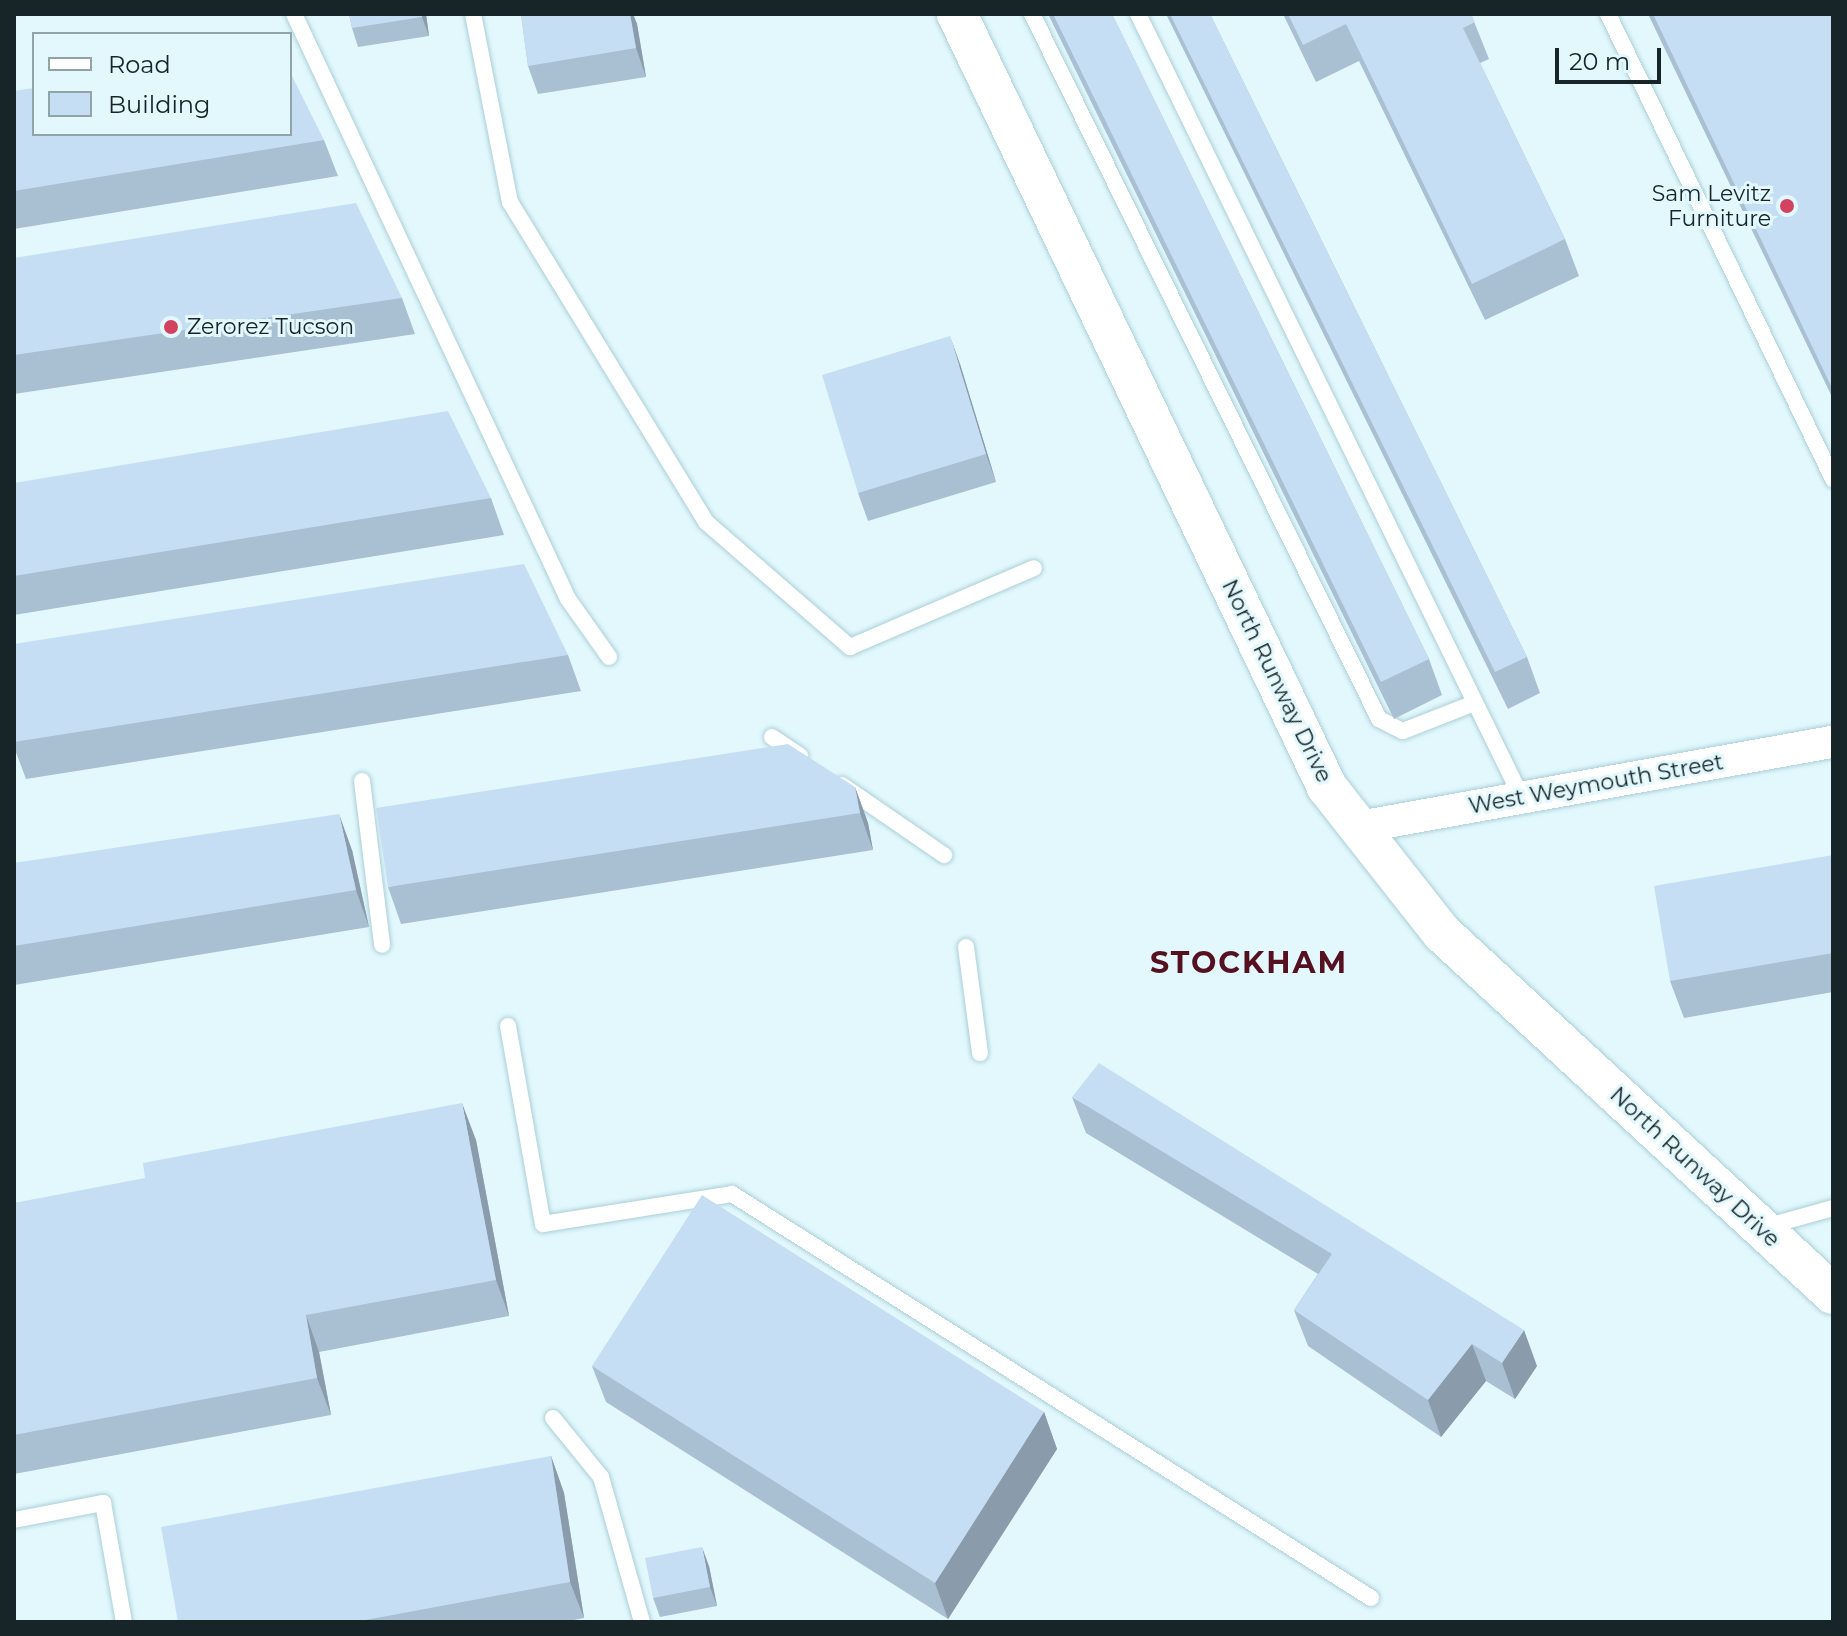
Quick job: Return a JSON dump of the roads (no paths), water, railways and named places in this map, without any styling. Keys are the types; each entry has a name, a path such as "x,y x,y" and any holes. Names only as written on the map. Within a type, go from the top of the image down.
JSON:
{"street":[{"name":"North Runway Drive","path":"957,14 1327,787 1442,933 1833,1294"},
{"name":"West Weymouth Street","path":"1359,827 1833,742"}],"lane":[{"path":"294,14 568,599 609,657"},
{"path":"473,14 510,202 706,522 850,647 1034,568"},
{"path":"1032,14 1379,719 1403,731 1472,704"},
{"path":"1138,14 1472,704 1521,796"},
{"path":"1608,14 1833,479"},
{"path":"772,737 944,855"},
{"path":"362,781 382,945"},
{"path":"966,947 980,1053"},
{"path":"508,1026 543,1224 732,1194 1371,1598"},
{"path":"1761,1228 1833,1208"},
{"path":"553,1418 601,1477 642,1622"},
{"path":"14,1520 103,1503 124,1622"}],"place":[{"name":"Sam Levitz Furniture","path":"1787,206"},
{"name":"Zerorez Tucson","path":"171,327"}],"district":[{"name":"STOCKHAM","path":"1249,963"}]}
